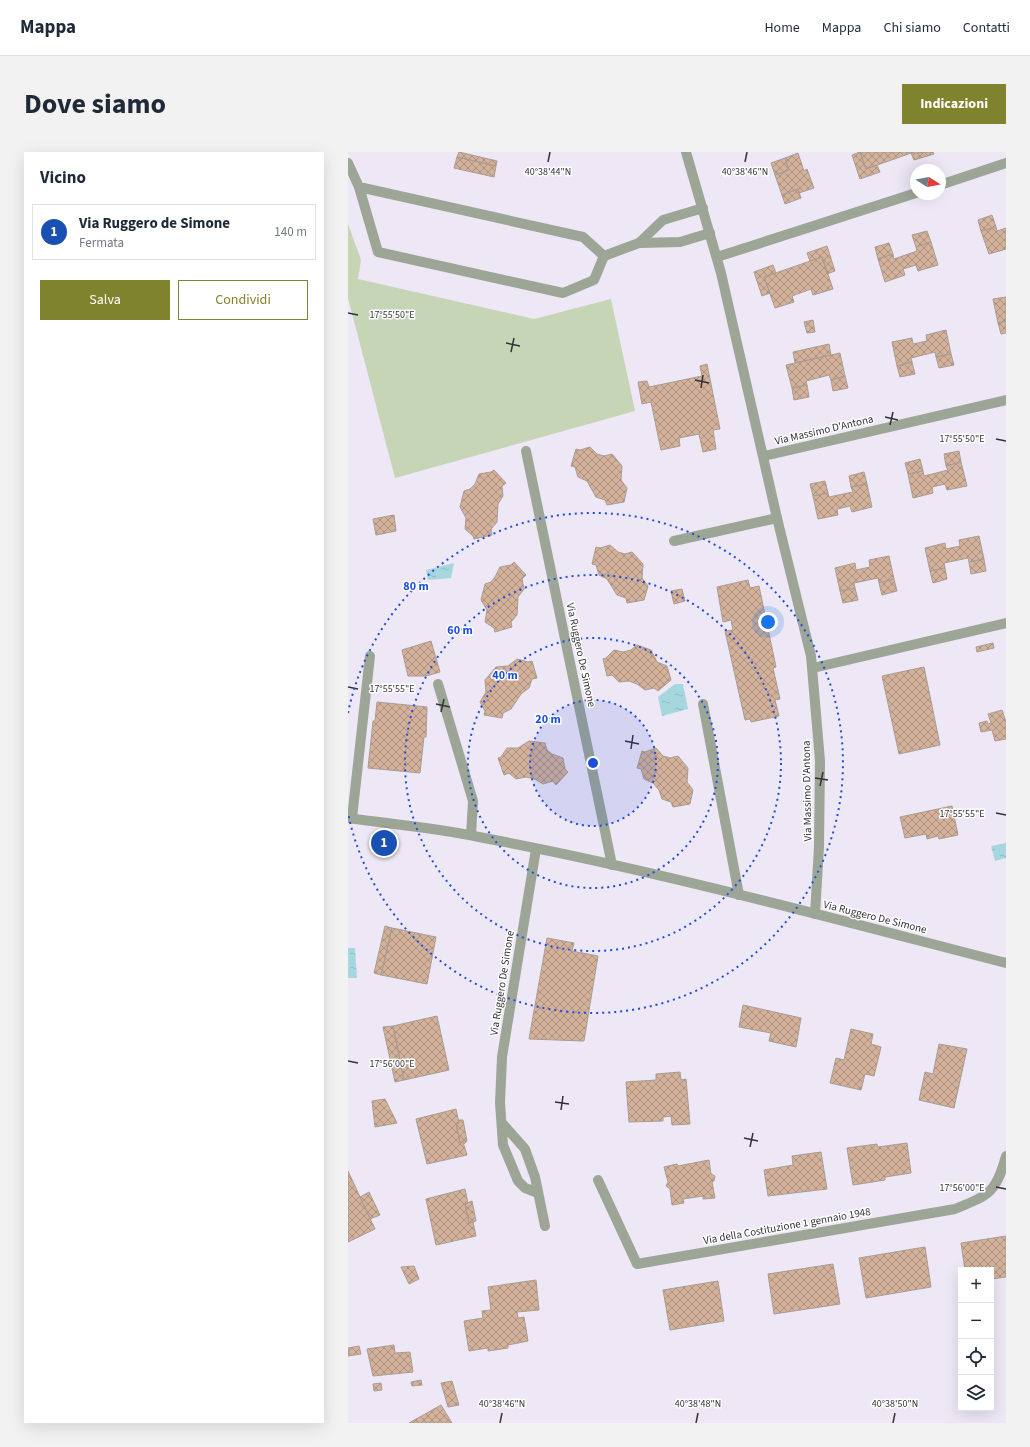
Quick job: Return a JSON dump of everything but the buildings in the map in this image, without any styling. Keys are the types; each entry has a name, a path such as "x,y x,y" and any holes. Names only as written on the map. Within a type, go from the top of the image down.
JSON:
{"street":[{"name":"Via Massimo D'Antona","path":"686,152 717,257 813,668 820,761 819,848 815,914"},
{"path":"348,163 359,187 378,252 563,293 594,280 604,256 638,243 680,242 710,233"},
{"path":"946,183 1006,164"},
{"path":"359,187 583,236 604,256"},
{"path":"717,257 910,195"},
{"path":"638,243 663,220 703,208"},
{"name":"Via Massimo D'Antona","path":"764,456 1006,400"},
{"name":"Via Ruggero De Simone","path":"526,451 612,865"},
{"path":"674,541 777,518"},
{"path":"813,668 1006,623"},
{"name":"Via Ruggero De Simone","path":"370,656 350,818 471,835 612,865 739,895 1006,963"},
{"path":"438,684 473,801 471,835"},
{"path":"703,704 739,895"},
{"name":"Via Ruggero De Simone","path":"536,849 502,1057 500,1103 503,1145 518,1181 525,1188 538,1193"},
{"path":"502,1123 525,1149 535,1177 545,1226"},
{"name":"Via della Costituzione 1 gennaio 1948","path":"598,1180 637,1264 955,1209 981,1198 993,1190 1000,1176 1006,1156"}],"green space":[{"path":"348,224 361,260 358,279 534,319 611,299 635,411 395,478 348,298"}],"water":[{"path":"454,563 451,578 428,580 426,570"},
{"path":"675,684 683,684 688,709 662,716 658,697"},
{"path":"1006,843 1006,858 995,861 991,846"},
{"path":"348,948 355,948 357,978 348,978"}],"place":[{"name":"Via Ruggero de Simone","path":"384,843"}]}
